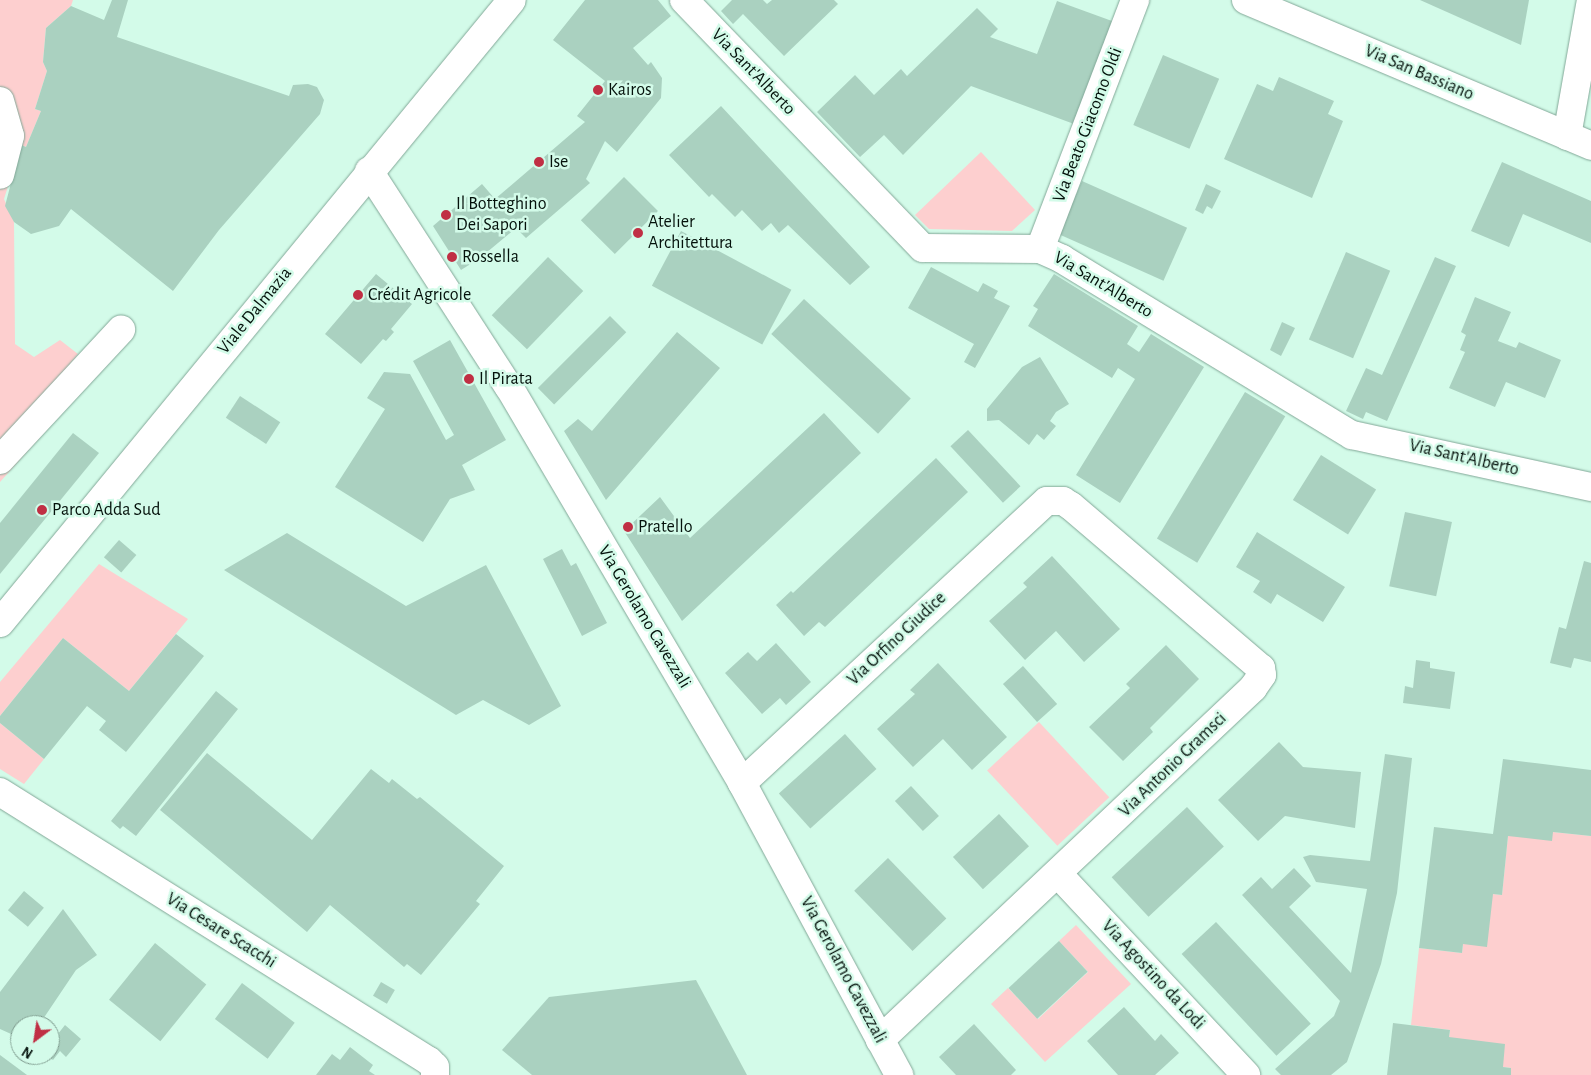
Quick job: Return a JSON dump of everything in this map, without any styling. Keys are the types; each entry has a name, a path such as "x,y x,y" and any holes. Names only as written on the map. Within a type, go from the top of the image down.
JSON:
{"street":[{"name":"Viale Dalmazia","path":"0,623 369,171 512,0"},
{"name":"Via Sant'Alberto","path":"684,0 923,248 1040,249 1062,258 1352,435 1591,487"},
{"name":"Via Beato Giacomo Oldi","path":"1040,249 1135,0"},
{"name":"Via San Bassiano","path":"1246,0 1579,141"},
{"path":"1579,141 1591,0"},
{"path":"0,101 10,136 0,176"},
{"name":"Via Gerolamo Cavezzali","path":"369,171 509,387 742,783 899,1075"},
{"path":"0,460 121,330"},
{"name":"Via Orfino Giudice","path":"742,783 1041,506 1055,500"},
{"name":"Via Antonio Gramsci","path":"880,1040 1059,875 1253,688 1262,674 1255,662 1071,506 1055,500"},
{"name":"Via Cesare Scacchi","path":"0,792 429,1061 435,1067 435,1075"},
{"name":"Via Agostino da Lodi","path":"1059,875 1246,1075"}],"shaded area":[{"path":"0,0 73,0 71,6 46,28 43,62 47,71 35,109 41,111 26,147 21,145 4,199 14,222 15,344 34,357 60,340 78,354 37,405 54,422 0,482"},
{"path":"981,152 1035,210 1012,231 929,229 915,215"},
{"path":"99,564 188,619 129,691 63,638 0,716 0,682"},
{"path":"1039,722 1109,797 1057,846 987,770"},
{"path":"0,723 44,759 24,784 0,769"},
{"path":"1553,832 1591,836 1591,1075 1511,1075 1511,1068 1503,1067 1449,1037 1450,1030 1411,1025 1419,948 1462,953 1463,944 1493,894 1502,895 1508,836"},
{"path":"1076,925 1131,984 1045,1062 991,1004 1008,988 1038,1019 1088,972 1059,941"}],"building":[{"path":"112,0 128,0 117,37 289,96 293,85 308,84 317,87 324,100 320,114 219,230 173,291 71,209 59,226 31,234 14,222 5,206 21,145 26,147 41,111 35,109 47,71 43,62 46,28 71,6 104,20"},
{"path":"585,0 658,0 671,16 633,48 648,65 651,62 662,78 661,98 617,152 605,141 586,179 590,183 526,238 516,228 480,258 461,270 433,226 482,184 495,199 585,122 577,116 605,81 553,40"},
{"path":"732,0 763,0 767,4 772,0 834,0 838,4 784,56 743,14 733,24 721,11"},
{"path":"1420,0 1529,0 1521,45"},
{"path":"1057,1 1112,21 1074,124 971,86 903,155 884,135 860,157 817,112 855,75 874,95 901,69 907,76 977,8 998,29 990,37 1037,54"},
{"path":"1163,55 1219,79 1189,149 1133,125"},
{"path":"1279,77 1334,101 1328,114 1343,121 1312,198 1224,159 1257,84 1273,91"},
{"path":"721,106 870,267 850,285 788,225 779,233 771,223 762,231 742,210 735,217 712,194 709,197 669,155"},
{"path":"1502,162 1591,201 1591,243 1523,214 1509,247 1471,231"},
{"path":"624,177 658,211 615,254 581,220"},
{"path":"1082,181 1187,228 1163,281 1058,234"},
{"path":"1206,184 1221,191 1212,209 1207,206 1203,214 1195,210"},
{"path":"681,231 791,290 762,344 652,286"},
{"path":"1346,252 1390,271 1353,358 1309,339"},
{"path":"548,257 583,291 527,349 492,315"},
{"path":"1435,257 1456,266 1387,421 1366,412 1363,419 1346,411 1366,368 1382,375"},
{"path":"931,267 978,292 983,283 998,291 994,298 1010,306 975,368 964,362 974,344 908,308"},
{"path":"376,274 412,304 391,329 394,332 386,341 383,339 361,364 325,334"},
{"path":"1054,274 1138,326 1127,344 1139,352 1151,334 1204,367 1120,503 1076,475 1135,379 1118,368 1112,378 1028,326 1038,309 1033,306"},
{"path":"1475,297 1511,312 1498,341 1516,348 1519,342 1561,360 1545,398 1506,382 1495,407 1449,388 1465,352 1460,350 1466,335 1461,332"},
{"path":"804,299 911,399 878,434 771,334"},
{"path":"610,316 626,332 554,404 538,388"},
{"path":"1282,322 1295,328 1281,356 1270,350"},
{"path":"677,332 720,368 606,500 564,431 578,419 592,431"},
{"path":"450,340 506,440 462,465 475,490 450,499 423,542 335,487 385,409 367,398 384,372 410,374 446,440 454,435 413,361"},
{"path":"1040,357 1069,404 1056,412 1050,421 1056,426 1044,440 1037,434 1029,445 999,420 987,421 987,409 1022,367"},
{"path":"1245,392 1285,416 1197,563 1157,539"},
{"path":"240,396 280,422 266,444 226,418"},
{"path":"824,413 861,453 682,621 624,531 660,497 690,538"},
{"path":"968,430 1021,486 1003,503 950,446"},
{"path":"73,433 99,453 0,574 0,523"},
{"path":"1321,455 1376,489 1348,534 1293,500"},
{"path":"936,458 968,492 825,627 819,622 804,636 776,605 791,591 793,593"},
{"path":"1405,512 1452,522 1436,596 1389,586"},
{"path":"1257,532 1345,587 1323,622 1277,594 1271,604 1253,592 1260,581 1236,567"},
{"path":"287,533 406,606 486,565 561,706 529,725 483,700 456,715 224,570"},
{"path":"119,540 136,555 121,572 104,557"},
{"path":"562,549 571,566 576,563 607,623 582,636 543,559"},
{"path":"1052,556 1120,629 1084,662 1056,631 1025,660 989,621 1027,587 1023,583"},
{"path":"1584,561 1591,563 1591,662 1574,658 1571,668 1550,663 1559,627 1566,629"},
{"path":"176,634 204,656 126,752 99,730 106,721 87,706 44,759 0,723 0,716 63,638 129,691"},
{"path":"776,643 811,682 786,705 780,698 762,714 725,673 748,652 757,661"},
{"path":"1166,645 1199,679 1150,728 1153,732 1123,761 1089,727 1130,688 1126,684"},
{"path":"1416,660 1430,662 1430,668 1455,672 1450,709 1403,703 1405,686 1413,688"},
{"path":"938,663 1007,737 972,770 943,739 913,767 877,729 915,694 910,690"},
{"path":"1023,666 1057,704 1037,722 1003,684"},
{"path":"216,691 238,709 136,836 123,826 120,829 111,821"},
{"path":"845,734 876,769 810,828 779,794"},
{"path":"1279,742 1303,767 1361,772 1355,828 1285,816 1258,841 1218,800"},
{"path":"207,753 312,840 371,769 389,783 392,779 417,799 420,797 504,866 476,901 480,904 421,975 407,964 404,967 330,905 307,932 160,810"},
{"path":"1385,754 1412,758 1397,893 1381,964 1347,1062 1331,1075 1281,1075 1275,1069 1334,1016 1340,1001 1242,895 1261,877 1272,889 1294,868 1311,886 1289,907 1351,973 1367,889 1316,882 1303,857 1310,855 1370,861"},
{"path":"1503,759 1591,770 1591,836 1553,832 1552,841 1508,836 1502,895 1493,894 1487,947 1463,944 1462,953 1419,948 1434,827 1493,834"},
{"path":"911,786 939,816 923,831 895,801"},
{"path":"1187,807 1224,846 1148,917 1112,877"},
{"path":"999,814 1029,846 983,889 953,857"},
{"path":"888,858 946,918 913,951 854,891"},
{"path":"24,891 44,908 28,927 8,910"},
{"path":"63,909 97,955 76,970 46,1015 10,1015 10,1034 0,1029 0,992"},
{"path":"1216,922 1311,1024 1276,1056 1182,954"},
{"path":"1059,941 1088,972 1037,1019 1009,988"},
{"path":"155,943 206,985 160,1041 109,1000"},
{"path":"696,980 747,1075 532,1075 502,1050 549,997"},
{"path":"381,982 395,990 387,1004 373,996"},
{"path":"242,983 295,1023 268,1059 215,1019"},
{"path":"1124,1007 1155,1041 1161,1034 1179,1053 1155,1075 1118,1075 1087,1041"},
{"path":"1393,1023 1450,1030 1449,1037 1505,1044 1503,1067 1511,1068 1511,1075 1387,1075"},
{"path":"974,1024 1016,1070 1011,1075 956,1075 939,1057"},
{"path":"65,1025 81,1039 66,1057 60,1051 60,1031"},
{"path":"350,1047 373,1065 369,1071 375,1075 316,1075 332,1054 340,1060"},
{"path":"0,1055 10,1062 10,1065 14,1065 27,1075 0,1075"}],"place":[{"name":"Kairos","path":"598,90"},
{"name":"Ise","path":"539,162"},
{"name":"Il Botteghino Dei Sapori","path":"446,215"},
{"name":"Atelier Architettura","path":"638,233"},
{"name":"Rossella","path":"452,257"},
{"name":"Crédit Agricole","path":"358,295"},
{"name":"Il Pirata","path":"469,379"},
{"name":"Parco Adda Sud","path":"42,510"},
{"name":"Pratello","path":"628,527"}]}
